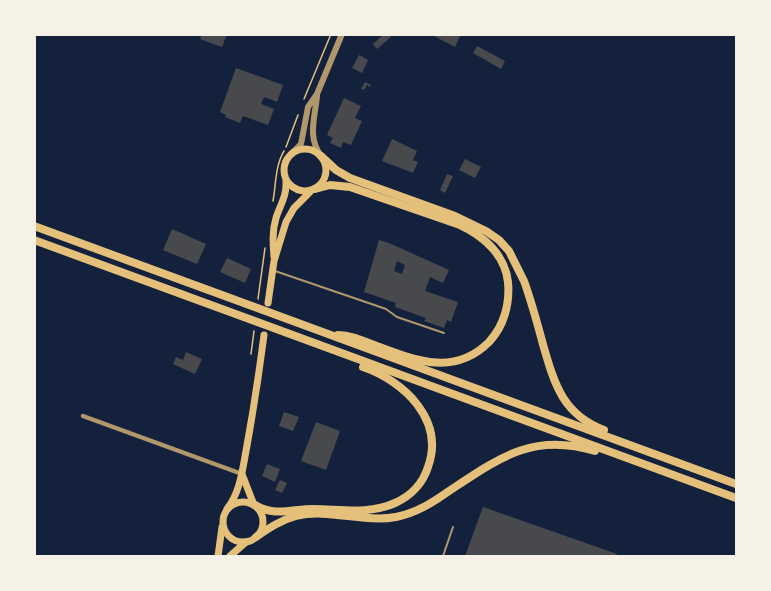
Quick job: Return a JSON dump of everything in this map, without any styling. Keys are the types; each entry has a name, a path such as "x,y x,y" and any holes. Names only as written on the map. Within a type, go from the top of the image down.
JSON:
{"highway":[{"path":"321,156 336,170 350,178 462,219 499,240 509,251 521,273 554,379 565,402 587,422 631,440 646,451"},
{"path":"315,189 330,185 350,187 466,228 480,236 493,249 502,263 508,282 507,310 498,330 477,352 459,360 439,363 421,362 351,337 324,333"},
{"path":"34,226 736,484"},
{"path":"34,240 736,498"},
{"path":"255,505 266,511 278,513 306,509 381,508 402,500 413,491 423,479 429,466 432,451 430,429 412,397 384,376 328,354 305,340"},
{"path":"253,539 278,523 303,515 377,519 410,513 433,502 504,456 527,447 543,444 583,448 694,482"}],"main road":[{"path":"268,303 274,261 289,214 300,200 322,182 326,173 326,166 316,152 306,149 292,153 285,165 286,193 273,234 274,261"},
{"path":"285,178 292,187 298,190 315,189"},
{"path":"218,556 223,518 236,496 242,474 264,335"},
{"path":"230,556 240,546 253,539 262,529 261,513 250,498 242,474"},
{"path":"227,509 239,502 255,505"},
{"path":"223,518 224,528 229,536 238,541 253,539"}],"street":[{"path":"292,153 301,144 308,107 318,92 342,34"},
{"path":"318,92 312,135 321,156"},
{"path":"83,416 242,474"}],"lane":[{"path":"272,271 386,309 397,317 444,333"},
{"path":"443,556 453,526"}],"path":[{"path":"34,141 34,160"}],"building":[{"path":"202,34 227,34 222,47 200,39"},
{"path":"384,34 389,34 391,37 377,49 373,44"},
{"path":"430,34 461,34 455,47"},
{"path":"477,46 505,61 501,69 473,53"},
{"path":"359,55 368,60 362,73 352,68"},
{"path":"236,68 283,85 277,102 264,97 261,104 274,109 268,125 243,116 240,123 225,117 226,115 220,112"},
{"path":"365,82 371,85 370,87 367,85 364,90 361,89"},
{"path":"344,98 361,106 355,118 362,121 351,145 343,142 341,148 330,143 333,138 327,135"},
{"path":"392,139 417,151 413,160 418,162 413,173 382,161"},
{"path":"465,159 481,167 475,178 459,170"},
{"path":"447,174 453,176 445,193 440,190"},
{"path":"172,229 206,244 197,264 163,250"},
{"path":"379,240 449,270 443,283 430,277 425,291 458,302 451,322 447,320 444,328 424,321 426,318 395,307 396,303 364,292","holes":["397,261 405,265 402,274 394,271"]},
{"path":"227,258 251,269 245,283 220,272"},
{"path":"186,352 202,359 195,374 173,364 176,357 183,360"},
{"path":"284,412 299,417 293,431 279,426"},
{"path":"316,422 340,431 326,470 301,461"},
{"path":"267,464 280,469 275,482 262,476"},
{"path":"280,480 287,483 282,493 275,490"},
{"path":"483,507 617,554 616,556 465,556"}]}
